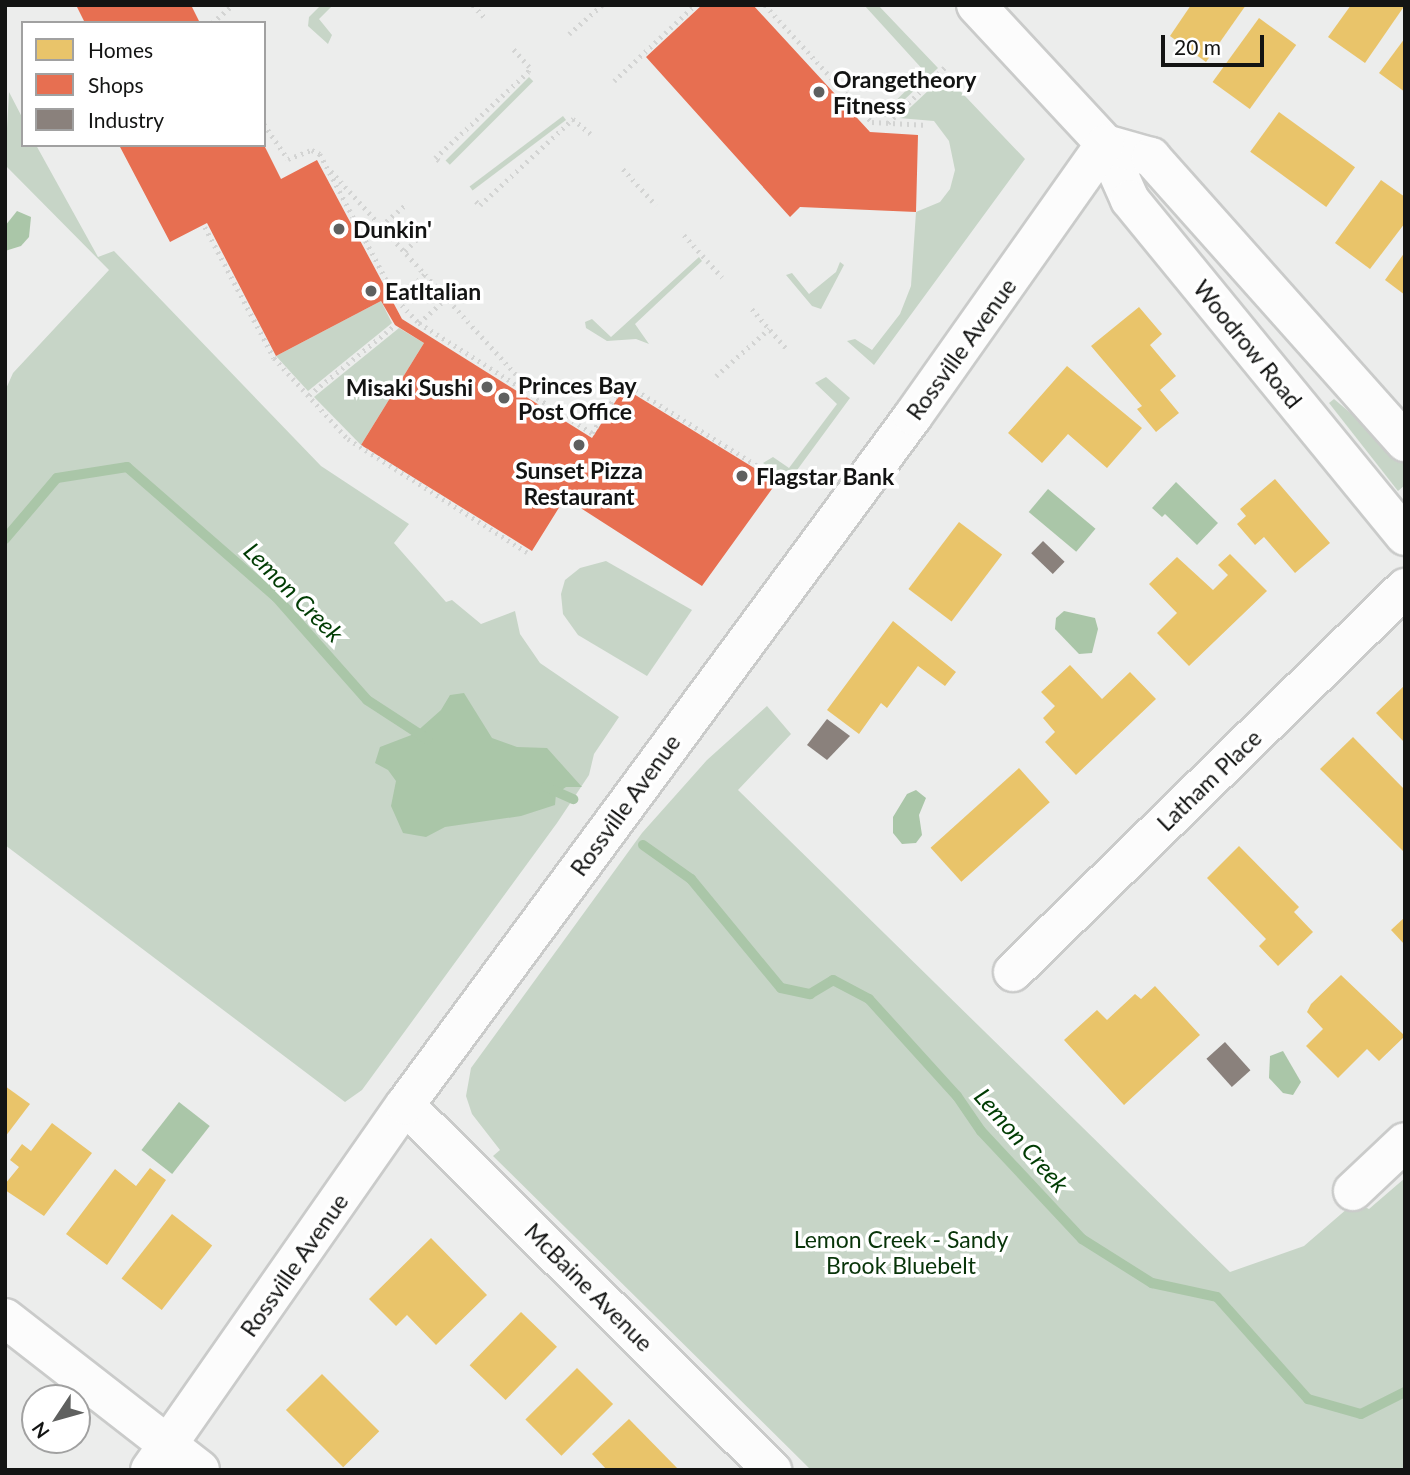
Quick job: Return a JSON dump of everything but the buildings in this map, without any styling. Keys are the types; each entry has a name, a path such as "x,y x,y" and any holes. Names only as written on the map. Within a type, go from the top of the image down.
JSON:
{"street":[{"name":"Woodrow Road","path":"976,5 1105,144 1130,200 1405,536"},
{"name":"Woodrow Road","path":"1105,144 1151,157 1405,442"},
{"name":"Rossville Avenue","path":"160,1457 405,1105 913,416 1105,144"},
{"name":"Latham Place","path":"1013,972 1405,588"},
{"name":"McBaine Avenue","path":"405,1105 772,1470"},
{"path":"1353,1191 1405,1142"},
{"path":"5,1318 160,1457 200,1470"}],"path":[{"path":"214,21 233,5"},
{"path":"473,5 486,19"},
{"path":"569,34 602,5"},
{"path":"614,81 695,5"},
{"path":"765,5 872,122 928,125"},
{"path":"439,161 435,158 528,72 529,67 513,49"},
{"path":"887,123 945,67"},
{"path":"476,201 480,205 573,118 591,134"},
{"path":"266,127 283,157 293,159 312,150 537,398"},
{"path":"325,164 407,315 592,432 624,383 794,489"},
{"path":"623,169 656,205"},
{"path":"381,226 406,204"},
{"path":"205,227 274,358 357,446 527,552"},
{"path":"405,251 427,229"},
{"path":"684,235 722,277"},
{"path":"397,300 425,274"},
{"path":"419,323 447,298"},
{"path":"752,309 786,348"},
{"path":"402,319 407,315"},
{"path":"309,396 395,326"},
{"path":"716,376 769,329"}],"green space":[{"path":"321,5 333,5 319,19 332,35 328,44 308,26 309,17"},
{"path":"864,5 878,5 938,68 886,117 879,117 925,72"},
{"path":"945,75 1025,159 874,365 847,341 855,339 872,350 900,314 911,286 916,212 940,202 950,189 955,170 949,141 934,121 899,118"},
{"path":"529,77 533,81 450,165 446,160"},
{"path":"9,92 21,115 21,147 37,147 98,257 114,251 321,466 409,524 394,543 446,602 452,600 481,624 515,611 520,634 540,663 619,717 594,754 589,775 557,823 362,1090 345,1102 5,845 5,391 13,373 109,270 5,165"},
{"path":"563,116 566,120 473,190 470,186"},
{"path":"699,257 702,261 635,324 649,344 636,339 607,341 586,328 585,322 592,319 611,337"},
{"path":"840,262 844,265 821,309 812,306 786,275 792,273 809,294 836,272"},
{"path":"381,301 392,323 308,391 276,356"},
{"path":"399,328 424,343 361,445 314,397"},
{"path":"826,377 850,398 789,481 763,463 773,457 789,468 837,404 815,383"},
{"path":"1334,399 1405,459 1405,485 1398,491 1329,403"},
{"path":"606,561 692,610 647,676 578,635 563,614 561,594 565,580 580,568"},
{"name":"Lemon Creek - Sandy Brook Bluebelt","path":"767,706 791,734 738,790 1230,1272 1304,1246 1355,1202 1369,1209 1405,1178 1405,1470 811,1470 493,1156 500,1150 472,1114 466,1096 471,1068 642,833 707,760"}],"shaded area":[{"path":"17,211 31,217 29,237 21,246 5,251 5,226"},
{"path":"1176,482 1218,523 1197,545 1165,514 1162,517 1152,508"},
{"path":"1048,489 1095,529 1076,552 1029,512"},
{"path":"1064,611 1095,618 1098,629 1092,653 1079,654 1055,629 1056,618"},
{"path":"464,693 492,738 517,747 547,748 582,787 566,787 556,794 555,805 521,816 445,827 426,837 403,833 391,806 396,781 388,770 375,763 380,747 414,734 441,710 450,695"},
{"path":"916,790 926,798 919,815 922,835 916,843 902,844 893,833 893,817 907,794"},
{"path":"1283,1051 1301,1082 1293,1095 1283,1093 1269,1078 1270,1056"},
{"path":"179,1102 210,1126 172,1174 141,1150"}],"waterway":[{"name":"Lemon Creek","path":"5,539 57,478 127,467 276,597 367,700 427,739"},
{"name":"Lemon Creek","path":"546,787 573,799"},
{"name":"Lemon Creek","path":"643,845 691,879 781,988 810,994 833,980 869,999 957,1096 981,1131 1082,1239 1152,1283 1217,1297 1308,1399 1361,1414 1405,1392"}],"place":[{"name":"Orangetheory Fitness","path":"819,92"},
{"name":"Dunkin'","path":"339,229"},
{"name":"EatItalian","path":"371,291"},
{"name":"Misaki Sushi","path":"487,387"},
{"name":"Princes Bay Post Office","path":"504,398"},
{"name":"Sunset Pizza Restaurant","path":"579,445"},
{"name":"Flagstar Bank","path":"742,476"}]}
